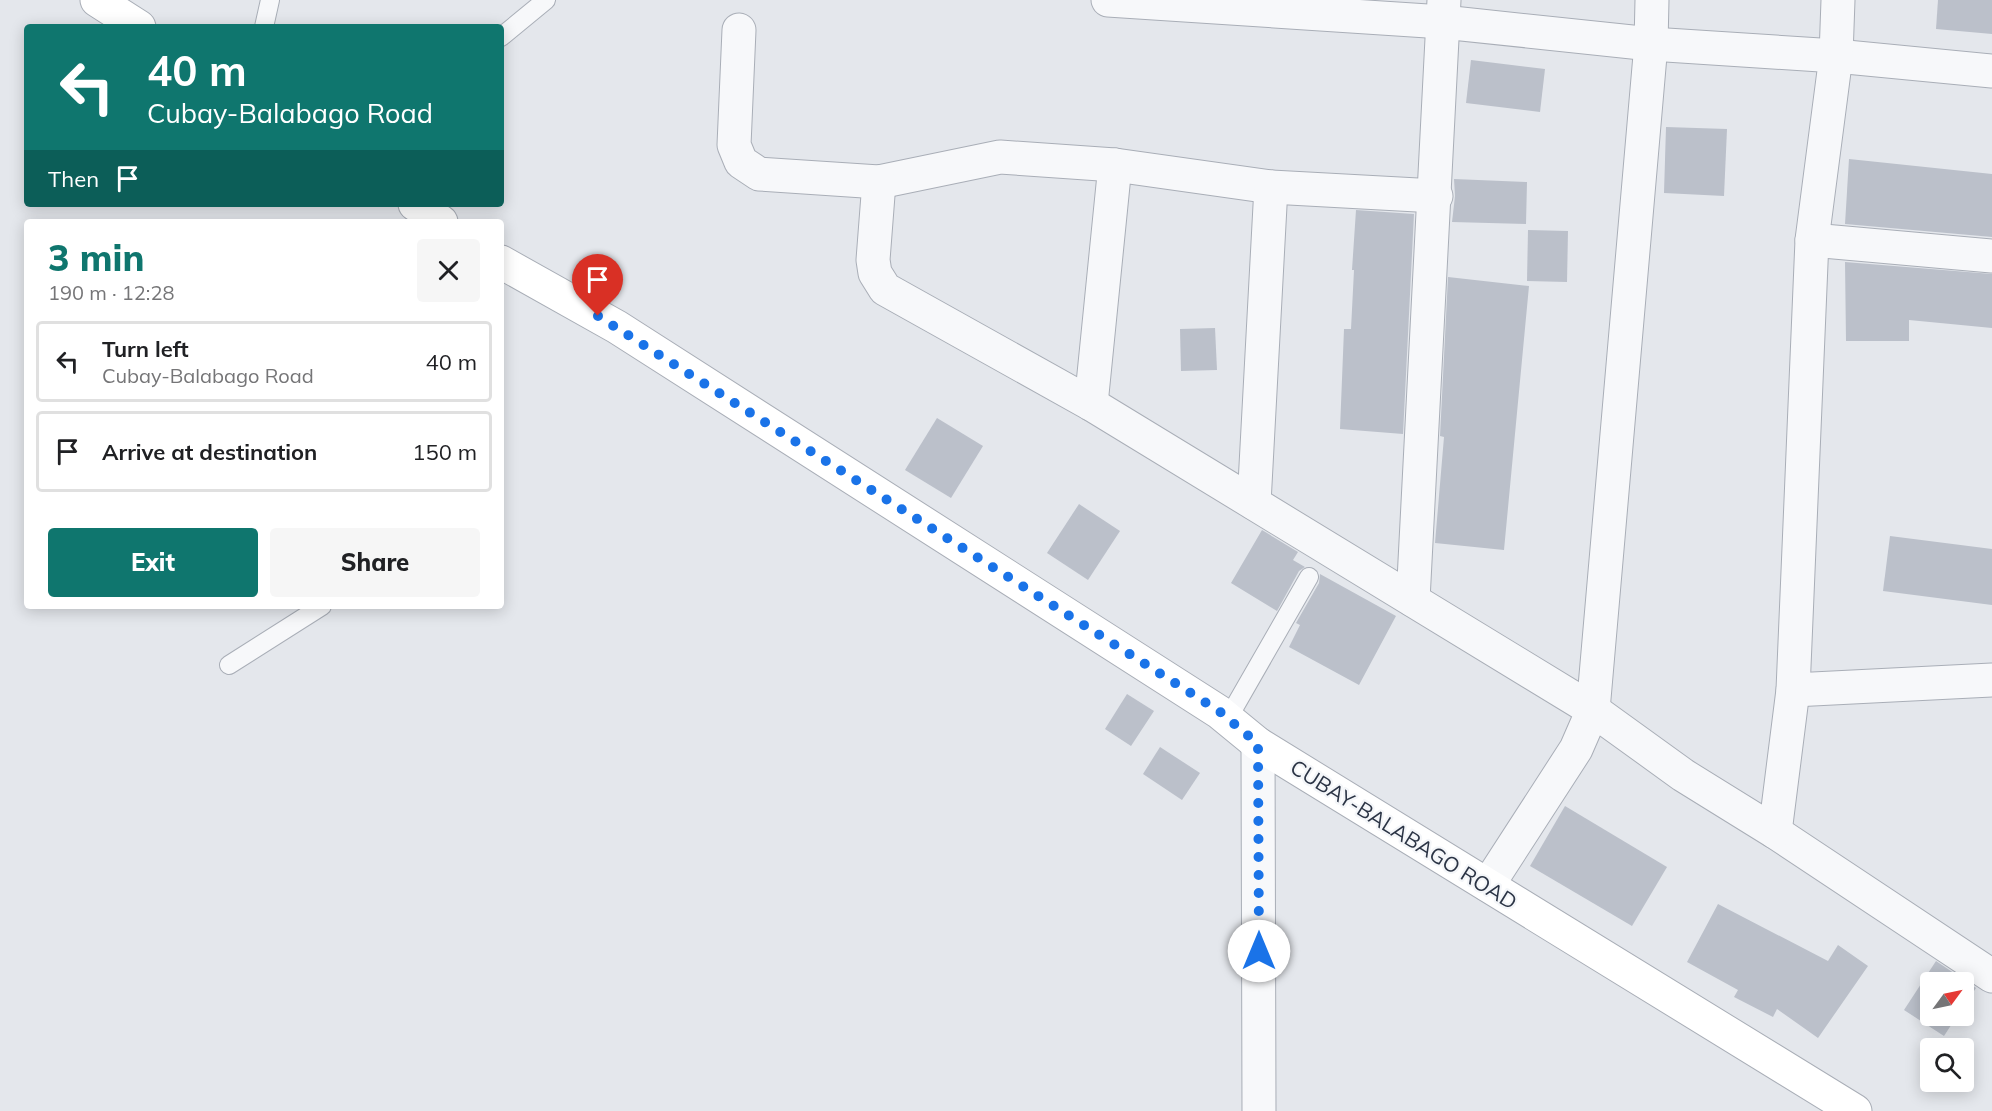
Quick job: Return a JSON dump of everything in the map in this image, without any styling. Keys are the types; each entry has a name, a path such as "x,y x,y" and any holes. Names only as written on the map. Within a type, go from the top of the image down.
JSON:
{"main road":[{"path":"97,0 134,24"},
{"path":"419,207 437,219"},
{"name":"CUBAY-BALABAGO ROAD","path":"504,268 617,327 1219,711 1258,744 1855,1111"}],"street":[{"path":"1108,0 1444,11 1651,44 1836,56 1992,71"},
{"path":"1488,885 1576,749 1593,710 1653,0"},
{"path":"1775,832 1793,690 1812,240 1836,56 1838,0"},
{"path":"1413,600 1444,11"},
{"path":"739,30 734,145 741,162 759,174 879,182 1000,157 1115,165 1271,187 1436,196"},
{"path":"1090,404 1115,165"},
{"path":"879,182 873,260 875,273 885,288 1090,404 1593,710 1683,775 1775,832 1992,976"},
{"path":"1254,503 1271,187"},
{"path":"1812,240 1992,255"},
{"path":"1793,690 1992,680"},
{"path":"1258,744 1259,1111"}],"lane":[{"path":"265,24 270,0"},
{"path":"504,35 546,0"},
{"path":"1227,720 1309,577"},
{"path":"229,665 317,609"}],"building":[{"path":"1938,0 1992,0 1992,34 1936,29"},
{"path":"1471,60 1545,69 1540,112 1466,103"},
{"path":"1666,127 1727,129 1724,196 1664,193"},
{"path":"1849,159 1992,174 1992,237 1845,224"},
{"path":"1454,179 1527,182 1526,224 1452,222"},
{"path":"1356,210 1414,214 1403,434 1340,429 1344,329 1351,329"},
{"path":"1528,230 1568,231 1567,282 1527,281"},
{"path":"1845,262 1992,274 1992,328 1909,320 1909,341 1846,341"},
{"path":"1448,277 1529,286 1504,550 1435,543 1444,437 1440,436"},
{"path":"1215,328 1217,370 1181,371 1180,329"},
{"path":"937,418 983,446 951,498 905,470"},
{"path":"1079,504 1120,531 1088,580 1047,553"},
{"path":"1262,530 1298,552 1293,560 1305,567 1299,571 1277,611 1231,583"},
{"path":"1890,536 1992,549 1992,605 1883,591"},
{"path":"1320,574 1396,616 1359,685 1289,647 1300,625 1296,623 1319,583"},
{"path":"1127,694 1154,711 1131,746 1105,729"},
{"path":"1160,747 1200,773 1182,800 1143,774"},
{"path":"1565,806 1667,867 1632,926 1530,866"},
{"path":"1718,904 1828,961 1838,945 1868,966 1818,1038 1777,1009 1773,1017 1734,997 1738,990 1687,962"},
{"path":"1936,961 1952,972 1929,972"},
{"path":"1920,986 1920,1020 1904,1010"},
{"path":"1929,1026 1950,1026 1944,1036"}],"route":[{"path":"598,316 1219,711 1258,744 1259,951"}]}
